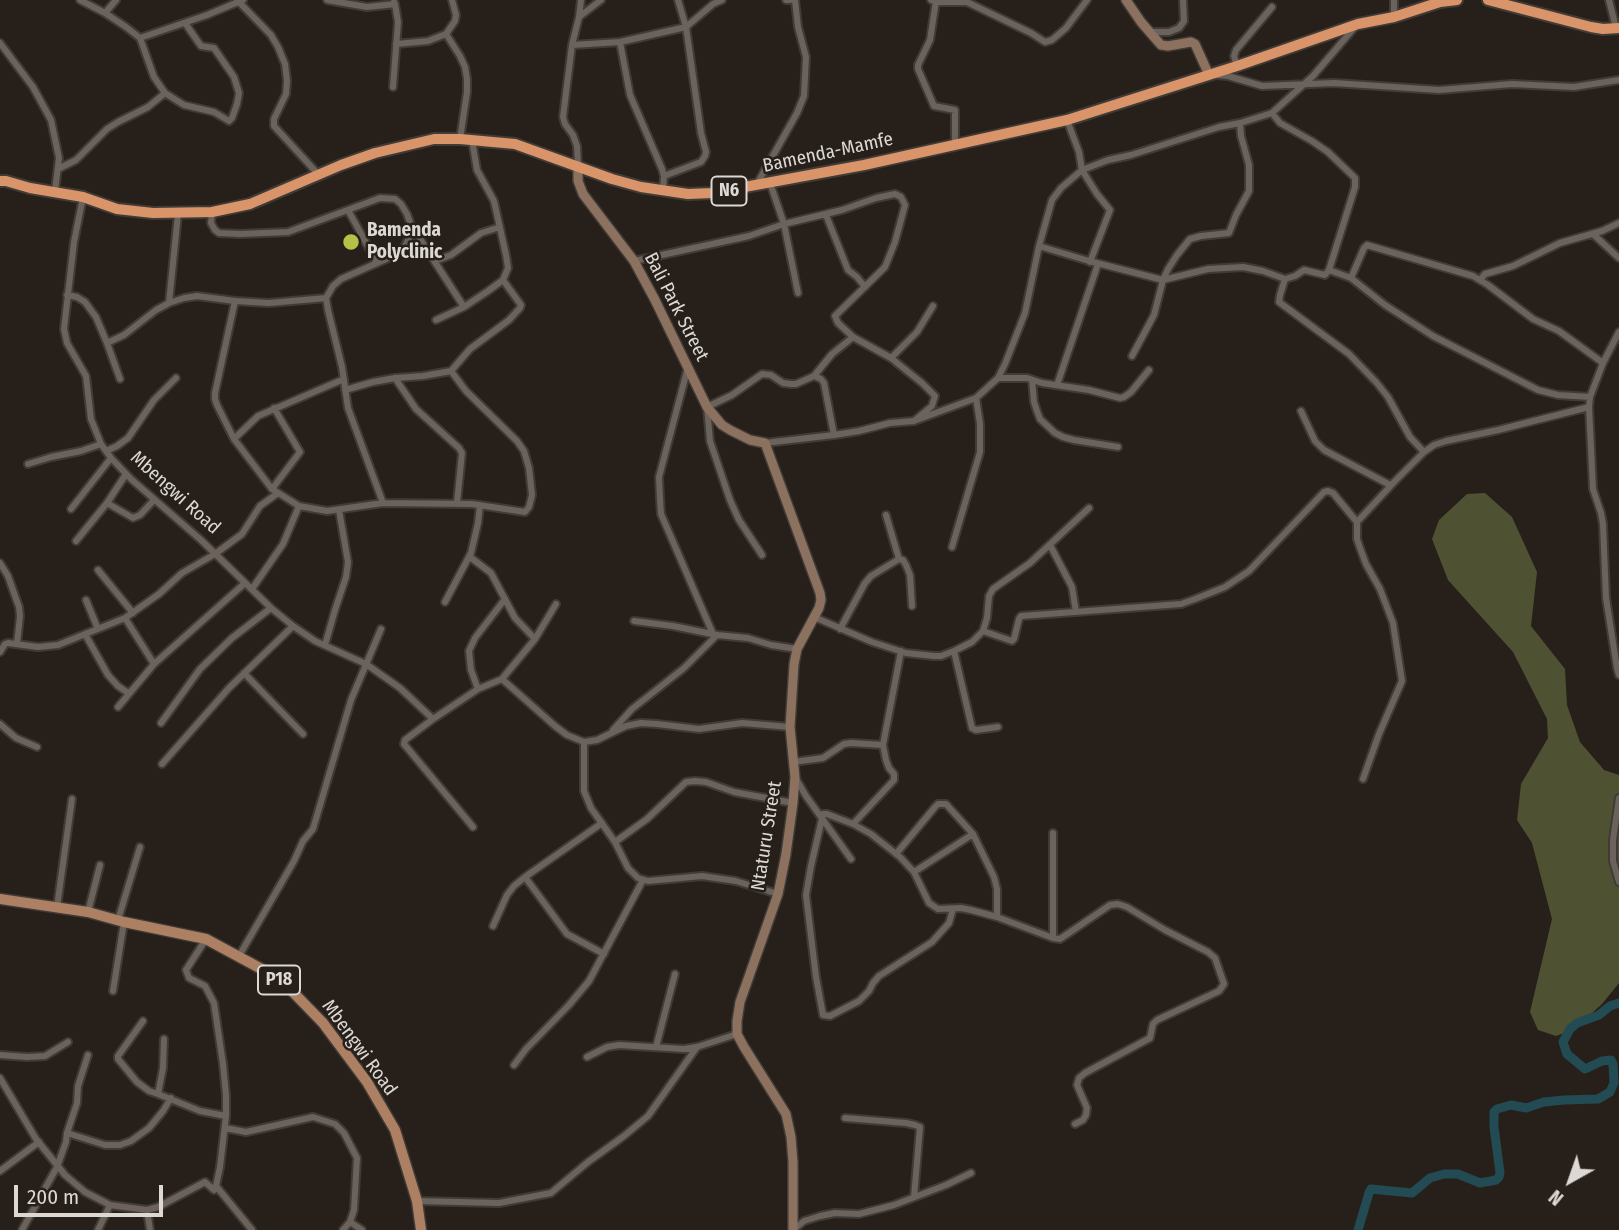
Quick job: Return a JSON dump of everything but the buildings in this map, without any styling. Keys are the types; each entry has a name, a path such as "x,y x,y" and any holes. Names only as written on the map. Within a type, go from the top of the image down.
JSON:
{"highway":[{"name":"Bamenda-Mamfe","path":"0,181 83,197 117,209 178,214 212,212 250,204 375,153 434,139 466,139 515,144 641,187 688,194 712,193 864,165 1067,120 1358,24 1457,0"},
{"path":"1489,0 1591,27 1618,28"}],"main road":[{"name":"Mbengwi Road","path":"0,899 88,912 205,939 269,973 289,988 323,1023 368,1082 395,1130 417,1202 421,1230"}],"street":[{"path":"80,0 105,13 139,38 154,77 165,93 184,105 214,112 229,121 237,104 239,90 234,77 214,48 201,46 186,23"},
{"path":"105,13 117,0"},
{"path":"327,0 367,7 394,2 398,22 393,87"},
{"path":"396,44 428,41 446,34 455,21 452,0"},
{"path":"578,166 578,146 563,117 581,0"},
{"path":"579,17 601,0"},
{"path":"664,176 701,162 706,152 687,27 678,0"},
{"path":"572,45 620,42 687,27 713,4 722,0"},
{"path":"756,186 804,96 806,57 790,0"},
{"path":"955,144 955,110 934,106 918,69 930,40 935,1 967,2 1045,42 1052,40 1066,28 1087,0"},
{"path":"1126,0 1161,45 1191,42 1195,44 1209,75 1228,76 1262,86 1334,83 1439,90 1512,84 1574,87 1619,80"},
{"path":"1149,32 1180,29 1184,21 1183,0"},
{"path":"1394,0 1394,17"},
{"path":"1609,0 1618,28"},
{"path":"139,38 186,23 239,1 271,35 285,64 286,94 274,119 274,126 318,174"},
{"path":"1237,66 1234,56 1236,50 1272,7"},
{"path":"765,443 915,421 976,398 998,378 1005,364 1025,313 1052,200 1061,188 1082,170 1108,160 1272,113 1313,76 1358,24"},
{"path":"436,320 464,307 503,280 508,264 492,197 477,170 466,139 465,67 446,34"},
{"path":"620,42 630,95 664,176 663,191"},
{"path":"0,43 33,87 51,120 59,158 55,191"},
{"path":"58,170 76,160 118,122 148,107 165,93"},
{"path":"1039,246 1163,280 1208,269 1243,267 1285,279 1304,270 1325,275 1329,270 1355,187 1355,178 1328,152 1280,123 1272,113"},
{"path":"1057,385 1110,214 1110,209 1082,170 1079,152 1067,120"},
{"path":"1132,356 1154,315 1163,280 1172,262 1190,239 1231,231 1250,188 1250,165 1240,123"},
{"name":"Bali Park Street","path":"578,166 578,181 583,194 634,261 707,407 722,425 730,430 750,440 765,443"},
{"path":"771,183 784,224 798,293"},
{"path":"634,261 749,236 895,194 905,205 887,262 881,272 835,316 838,323 853,337 891,358 935,396 932,405 915,421"},
{"name":"Mbengwi Road","path":"83,197 74,243 64,329 67,343 86,376 91,419 101,444 126,474 271,608 302,633 366,664 400,688 433,719"},
{"path":"212,212 211,223 219,233 288,232 380,198 395,199 401,204 411,225 464,307"},
{"path":"348,210 377,263"},
{"path":"170,303 178,214"},
{"path":"826,215 848,270 857,276 865,287"},
{"path":"1480,280 1485,274 1513,265 1560,243 1619,223"},
{"path":"383,503 352,423 326,298 332,286 341,279 393,256 405,246 411,225"},
{"path":"435,261 451,255 481,233 500,227"},
{"path":"1593,234 1619,258"},
{"path":"1351,278 1367,245 1472,276 1533,320 1559,331 1603,363"},
{"path":"1329,270 1351,278 1385,305 1433,336 1526,384 1548,394 1590,397"},
{"path":"1285,279 1280,304 1340,348 1376,382 1388,397 1410,438 1424,452"},
{"path":"345,390 373,382 451,371 470,349 509,320 520,308 521,305 503,280"},
{"path":"67,295 85,302 96,317 120,379"},
{"path":"107,343 124,335 156,310 184,298 197,296 269,303 326,298"},
{"path":"235,301 215,393 217,405 234,439 255,469 275,491 299,506 316,510 339,510 383,503 457,503 523,513 528,510 532,495 524,451 451,371"},
{"path":"891,358 917,332 933,306"},
{"path":"1619,332 1590,397 1593,489 1601,513 1606,598 1619,675"},
{"path":"762,555 739,520 730,500 710,441 707,407 732,395 762,374 792,384 814,376 832,354 853,337"},
{"path":"688,368 659,477 661,514 715,634"},
{"path":"998,378 1027,378 1119,398 1131,392 1149,370"},
{"path":"814,376 824,383 834,435"},
{"path":"106,451 128,438 155,400 176,378"},
{"path":"396,378 415,409 462,453 457,503"},
{"path":"234,439 251,421 274,408 344,379"},
{"path":"1032,380 1034,402 1040,419 1055,433 1074,440 1118,447"},
{"path":"952,547 980,452 976,398"},
{"path":"1357,522 1390,485 1434,445 1590,407"},
{"path":"0,652 7,643 48,647 66,643 125,618 159,594 182,573 242,534 260,506 275,491 300,452 274,408"},
{"path":"1301,411 1315,441 1324,450 1390,485"},
{"name":"Ntaturu Street","path":"737,1034 740,1002 778,894 786,854 795,778 790,727 794,664 797,649 819,608 820,593 765,443"},
{"path":"28,464 101,444"},
{"path":"71,509 111,458"},
{"path":"76,541 107,503 126,474"},
{"path":"983,631 1012,641 1021,617 1181,604 1225,587 1249,571 1324,492 1328,491 1333,493 1357,522 1360,548 1393,623 1402,681 1378,734 1363,779"},
{"path":"107,503 133,518 140,515 154,500"},
{"path":"445,602 470,557 480,505"},
{"path":"252,589 282,544 299,506"},
{"path":"814,617 913,655 941,656 954,651 972,642 983,631 989,596 993,589 1030,563 1089,509"},
{"path":"326,645 348,562 339,510"},
{"path":"886,515 899,559 903,560 910,575 912,606"},
{"path":"1050,545 1072,587 1076,612"},
{"path":"470,557 491,573 518,623 535,639"},
{"path":"840,629 865,583 871,576 899,559"},
{"path":"0,563 8,576 19,607 17,644"},
{"path":"98,570 133,613"},
{"path":"118,707 154,664 245,583"},
{"path":"478,689 471,670 469,651 475,638 505,599"},
{"path":"86,600 98,629"},
{"path":"474,827 404,744 405,740 478,689 502,679 535,639 556,604"},
{"path":"161,723 200,669 271,608"},
{"path":"125,618 154,664"},
{"path":"634,621 748,638 797,649"},
{"path":"162,764 206,711 293,626"},
{"path":"239,956 303,841 313,830 351,700 381,629"},
{"path":"85,634 108,675 128,693"},
{"path":"612,732 632,709 684,668 715,634"},
{"path":"853,824 894,780 883,745 901,651"},
{"path":"954,651 972,728 976,730 998,726"},
{"path":"244,673 303,734"},
{"path":"502,679 555,726 584,742 597,740 626,726 641,723 699,729 742,723 790,727"},
{"path":"0,724 16,738 37,747"},
{"path":"584,742 584,791 591,808 615,842 628,868 638,878 643,880 702,876 736,881 778,894"},
{"path":"793,762 823,758 844,744 883,745"},
{"path":"795,778 851,859"},
{"path":"615,842 647,819 686,782 695,780 734,792 793,803"},
{"path":"1619,798 1613,840 1613,861 1619,882"},
{"path":"57,907 72,799"},
{"path":"896,854 938,804 946,804 973,834 994,877 997,917"},
{"path":"953,909 949,923 932,942 879,976 859,1000 830,1016 823,1015 806,895 823,814 853,824 896,854 914,872 929,903 938,909 961,908 997,917 1060,939 1110,905 1118,904 1215,958 1224,984 1219,991 1157,1020 1153,1024 1150,1038 1079,1078 1077,1085 1087,1108 1086,1115 1075,1124"},
{"path":"493,926 507,895 525,877 602,823"},
{"path":"1053,833 1053,938"},
{"path":"914,872 973,834"},
{"path":"113,990 121,921 140,847"},
{"path":"88,912 100,865"},
{"path":"525,877 567,934 604,954"},
{"path":"514,1065 589,981 643,880"},
{"path":"0,1078 57,1167 85,1192 110,1205 146,1210 205,1182 214,1190 220,1167 226,1116 223,1064 214,1003 205,986 189,978 186,970 205,939"},
{"path":"656,1047 675,974"},
{"path":"143,1021 118,1056 137,1082 149,1091 200,1111 226,1116"},
{"path":"587,1057 607,1047 619,1045 684,1049 737,1034 786,1114 793,1162 793,1230"},
{"path":"158,1094 163,1068 164,1038"},
{"path":"0,1055 45,1056 68,1042"},
{"path":"417,1202 499,1203 551,1193 648,1116 697,1047"},
{"path":"22,1230 57,1167 77,1103 78,1086 88,1055"},
{"path":"67,1133 105,1145 120,1145 131,1141 149,1128 171,1098"},
{"path":"225,1128 246,1132 313,1116 335,1124 344,1133 357,1158 354,1210 350,1222 343,1230"},
{"path":"845,1118 919,1126 914,1198"},
{"path":"0,1171 39,1142"},
{"path":"793,1230 804,1221 820,1216 835,1213 859,1214 894,1205 971,1173"},
{"path":"216,1186 253,1230"},
{"path":"99,1230 110,1205"},
{"path":"146,1210 150,1230"},
{"path":"350,1222 362,1230"}],"green space":[{"path":"1485,493 1512,517 1537,572 1531,626 1565,669 1567,705 1580,742 1604,770 1619,775 1619,983 1602,1004 1574,1029 1556,1036 1538,1030 1530,1012 1552,919 1532,843 1517,820 1521,784 1548,738 1547,719 1513,652 1448,580 1432,539 1439,520 1467,494"}],"waterway":[{"path":"1358,1230 1371,1189 1412,1193 1430,1178 1444,1174 1458,1174 1480,1183 1496,1180 1500,1173 1494,1127 1494,1112 1497,1109 1511,1105 1526,1108 1544,1102 1598,1099 1610,1092 1614,1083 1611,1060 1585,1069 1567,1054 1563,1042 1577,1023 1599,1015 1619,1003"}],"place":[{"name":"Bamenda Polyclinic","path":"351,242"}]}
